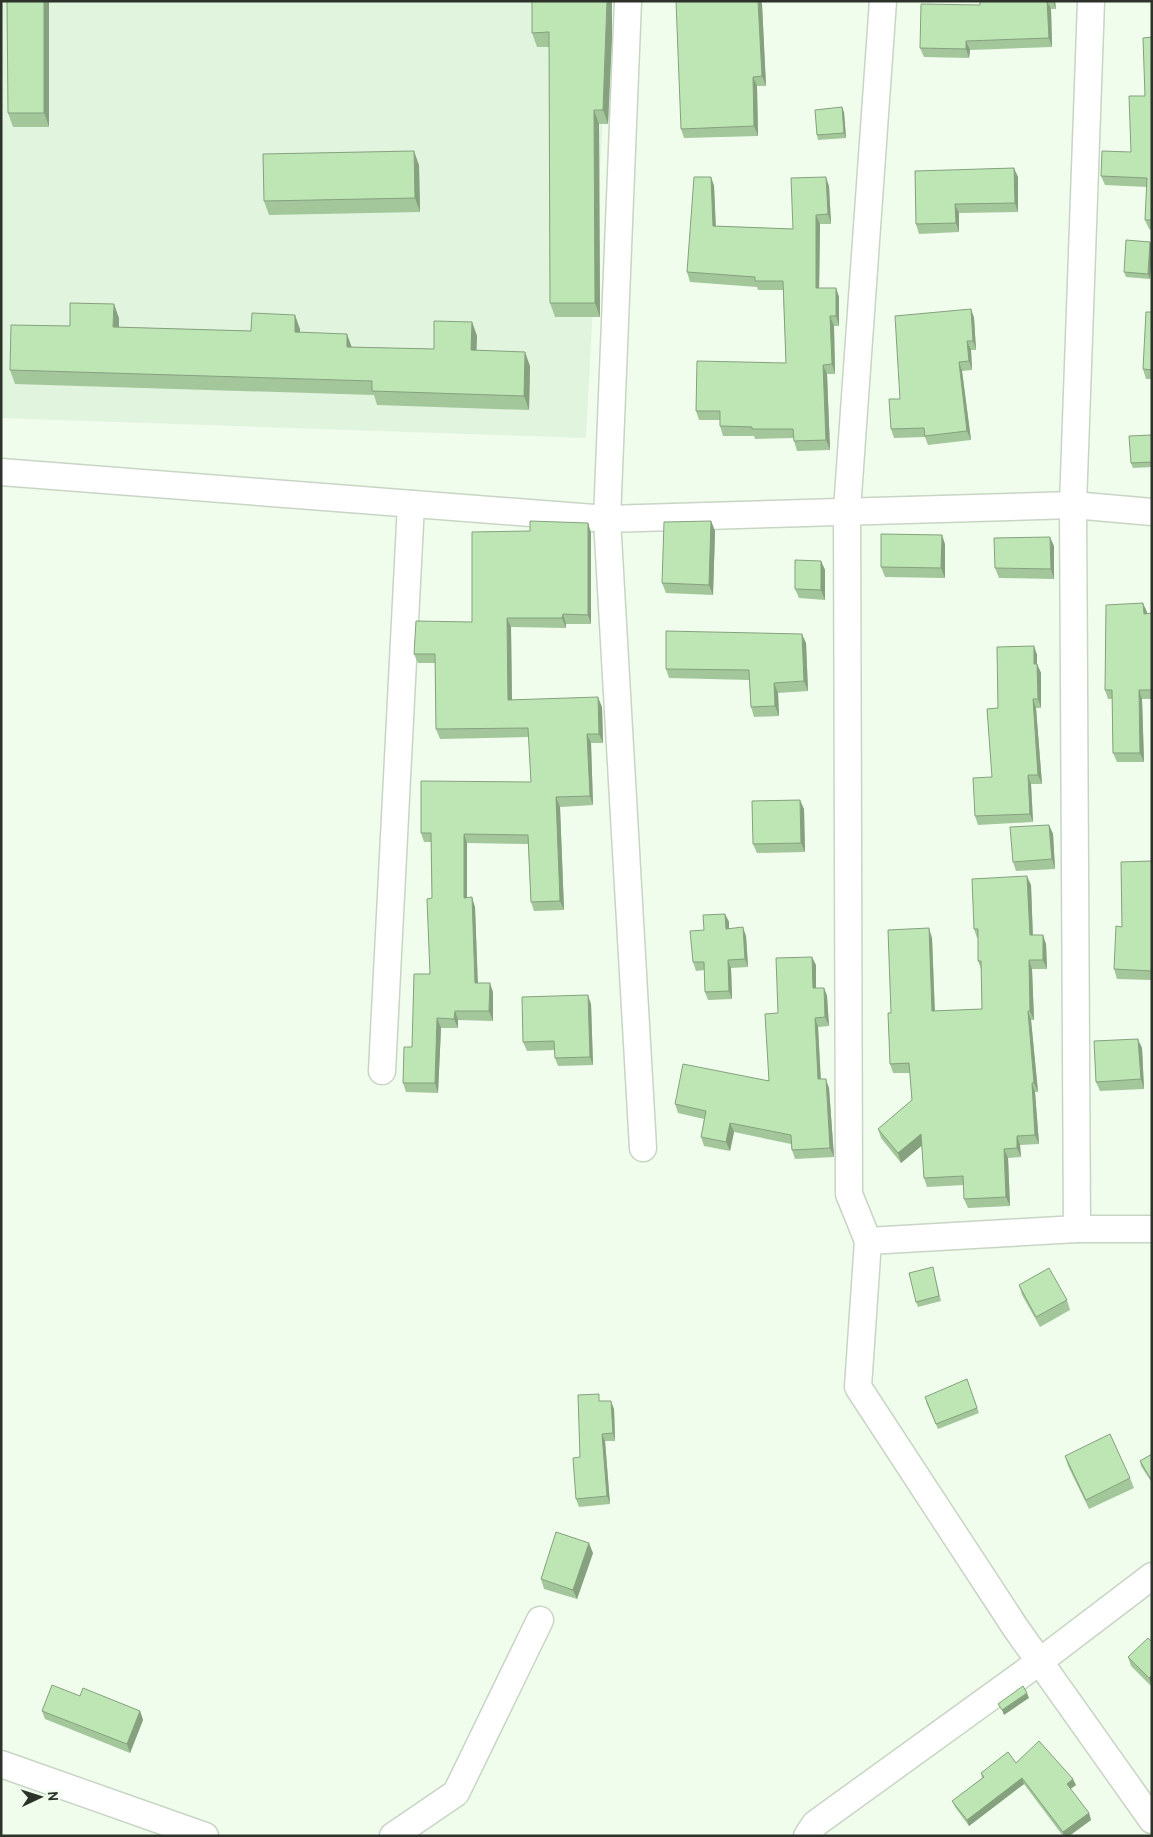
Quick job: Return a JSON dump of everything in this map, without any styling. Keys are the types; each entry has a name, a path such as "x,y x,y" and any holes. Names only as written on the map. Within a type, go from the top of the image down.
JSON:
{"street":[{"path":"628,1 607,519 643,1148"},
{"path":"883,1 847,510 849,1194 868,1241 858,1387 1039,1662 1152,1820"},
{"path":"1077,1230 1073,505 1091,1"},
{"path":"1,472 607,519 847,510 1073,505 1152,512"},
{"path":"382,1071 411,504"},
{"path":"868,1241 1077,1230 1152,1229"},
{"path":"807,1836 815,1824 1039,1662 1152,1576"},
{"path":"393,1836 456,1793 540,1620"},
{"path":"1,1764 205,1836"}],"shaded area":[{"path":"1,1 609,1 586,438 1,418"}],"building":[{"path":"7,1 44,1 44,113 8,113"},
{"path":"532,1 607,1 603,110 594,110 595,303 550,303 549,32 532,33"},
{"path":"676,1 758,1 762,76 753,77 754,126 681,129"},
{"path":"980,1 1047,1 1049,38 966,41 966,49 920,48 921,4 980,5"},
{"path":"1152,37 1152,220 1145,220 1147,178 1101,176 1102,151 1131,152 1129,96 1145,96 1143,38"},
{"path":"842,107 844,133 817,135 815,110"},
{"path":"414,151 415,198 264,201 263,154"},
{"path":"1014,168 1015,203 955,204 956,223 916,224 915,171"},
{"path":"694,177 711,177 713,226 793,229 791,178 826,177 828,214 816,215 816,288 836,288 836,316 830,316 832,364 823,365 826,440 794,441 793,429 752,429 752,427 720,426 720,411 696,411 697,361 786,363 783,281 755,281 755,277 687,272"},
{"path":"1126,240 1150,242 1148,274 1124,272"},
{"path":"70,303 114,304 113,327 251,331 252,313 295,315 295,332 347,334 347,347 434,349 434,321 472,322 471,350 525,352 524,396 372,391 372,381 10,370 11,325 70,326"},
{"path":"971,309 973,341 967,341 969,361 959,362 967,431 925,436 924,428 891,429 889,399 900,399 895,316"},
{"path":"1146,312 1152,312 1152,370 1143,369"},
{"path":"1152,435 1152,462 1131,463 1129,436"},
{"path":"530,521 588,523 588,615 563,614 562,618 507,618 508,700 598,697 599,734 587,734 590,796 556,797 560,901 531,902 528,835 464,834 464,898 472,897 475,983 490,983 489,1011 455,1011 454,1019 437,1018 435,1083 403,1083 404,1047 412,1047 414,974 430,974 427,899 432,898 431,833 421,833 421,781 531,782 528,728 436,729 435,654 414,654 416,621 472,622 472,532 530,531"},
{"path":"711,521 709,585 662,583 664,522"},
{"path":"881,534 942,535 941,568 881,567"},
{"path":"1050,537 1051,569 995,568 994,538"},
{"path":"795,560 821,561 821,590 795,589"},
{"path":"1143,603 1144,614 1152,613 1152,690 1139,690 1140,753 1113,753 1112,690 1105,690 1106,605"},
{"path":"666,631 802,634 804,681 774,683 775,706 751,707 749,670 666,669"},
{"path":"1034,646 1034,664 1037,664 1038,699 1033,699 1038,775 1028,775 1030,814 975,816 973,778 992,777 987,709 998,708 997,647"},
{"path":"800,800 801,843 753,844 752,801"},
{"path":"1049,825 1052,859 1013,862 1010,827"},
{"path":"1152,861 1152,971 1114,969 1116,926 1122,927 1121,862"},
{"path":"1027,876 1030,935 1043,935 1043,960 1029,960 1030,1011 1028,1011 1034,1083 1032,1083 1035,1135 1017,1136 1017,1148 1004,1149 1006,1197 964,1199 963,1176 924,1178 921,1134 898,1153 878,1129 912,1100 909,1063 890,1064 888,1013 891,1013 888,930 929,928 932,1011 982,1009 981,961 978,961 978,929 974,929 972,879"},
{"path":"725,914 726,929 743,927 745,959 728,960 729,991 705,992 704,962 693,962 690,931 704,930 703,915"},
{"path":"812,957 813,988 824,988 825,1017 815,1018 818,1079 826,1079 830,1148 792,1150 791,1135 730,1123 726,1142 701,1137 706,1111 675,1104 683,1064 769,1081 765,1014 778,1013 776,958"},
{"path":"588,995 590,1057 555,1058 554,1041 523,1042 522,997"},
{"path":"1138,1039 1141,1079 1096,1082 1094,1041"},
{"path":"933,1267 939,1296 916,1302 909,1273"},
{"path":"1049,1268 1067,1300 1036,1317 1019,1285"},
{"path":"967,1379 977,1408 936,1424 925,1397"},
{"path":"599,1394 599,1401 611,1401 613,1433 602,1434 607,1496 576,1499 573,1458 580,1457 578,1395"},
{"path":"1110,1434 1130,1478 1086,1500 1065,1456"},
{"path":"1152,1454 1152,1481 1140,1461"},
{"path":"556,1532 589,1543 573,1590 541,1579"},
{"path":"1148,1638 1152,1642 1152,1675 1149,1678 1128,1657"},
{"path":"52,1685 80,1696 83,1688 140,1711 127,1744 42,1711"},
{"path":"1023,1686 1027,1693 1002,1710 998,1704"},
{"path":"1039,1741 1073,1779 1067,1784 1089,1813 1063,1832 1022,1778 967,1820 952,1801 984,1777 981,1773 1008,1752 1016,1763"}]}
